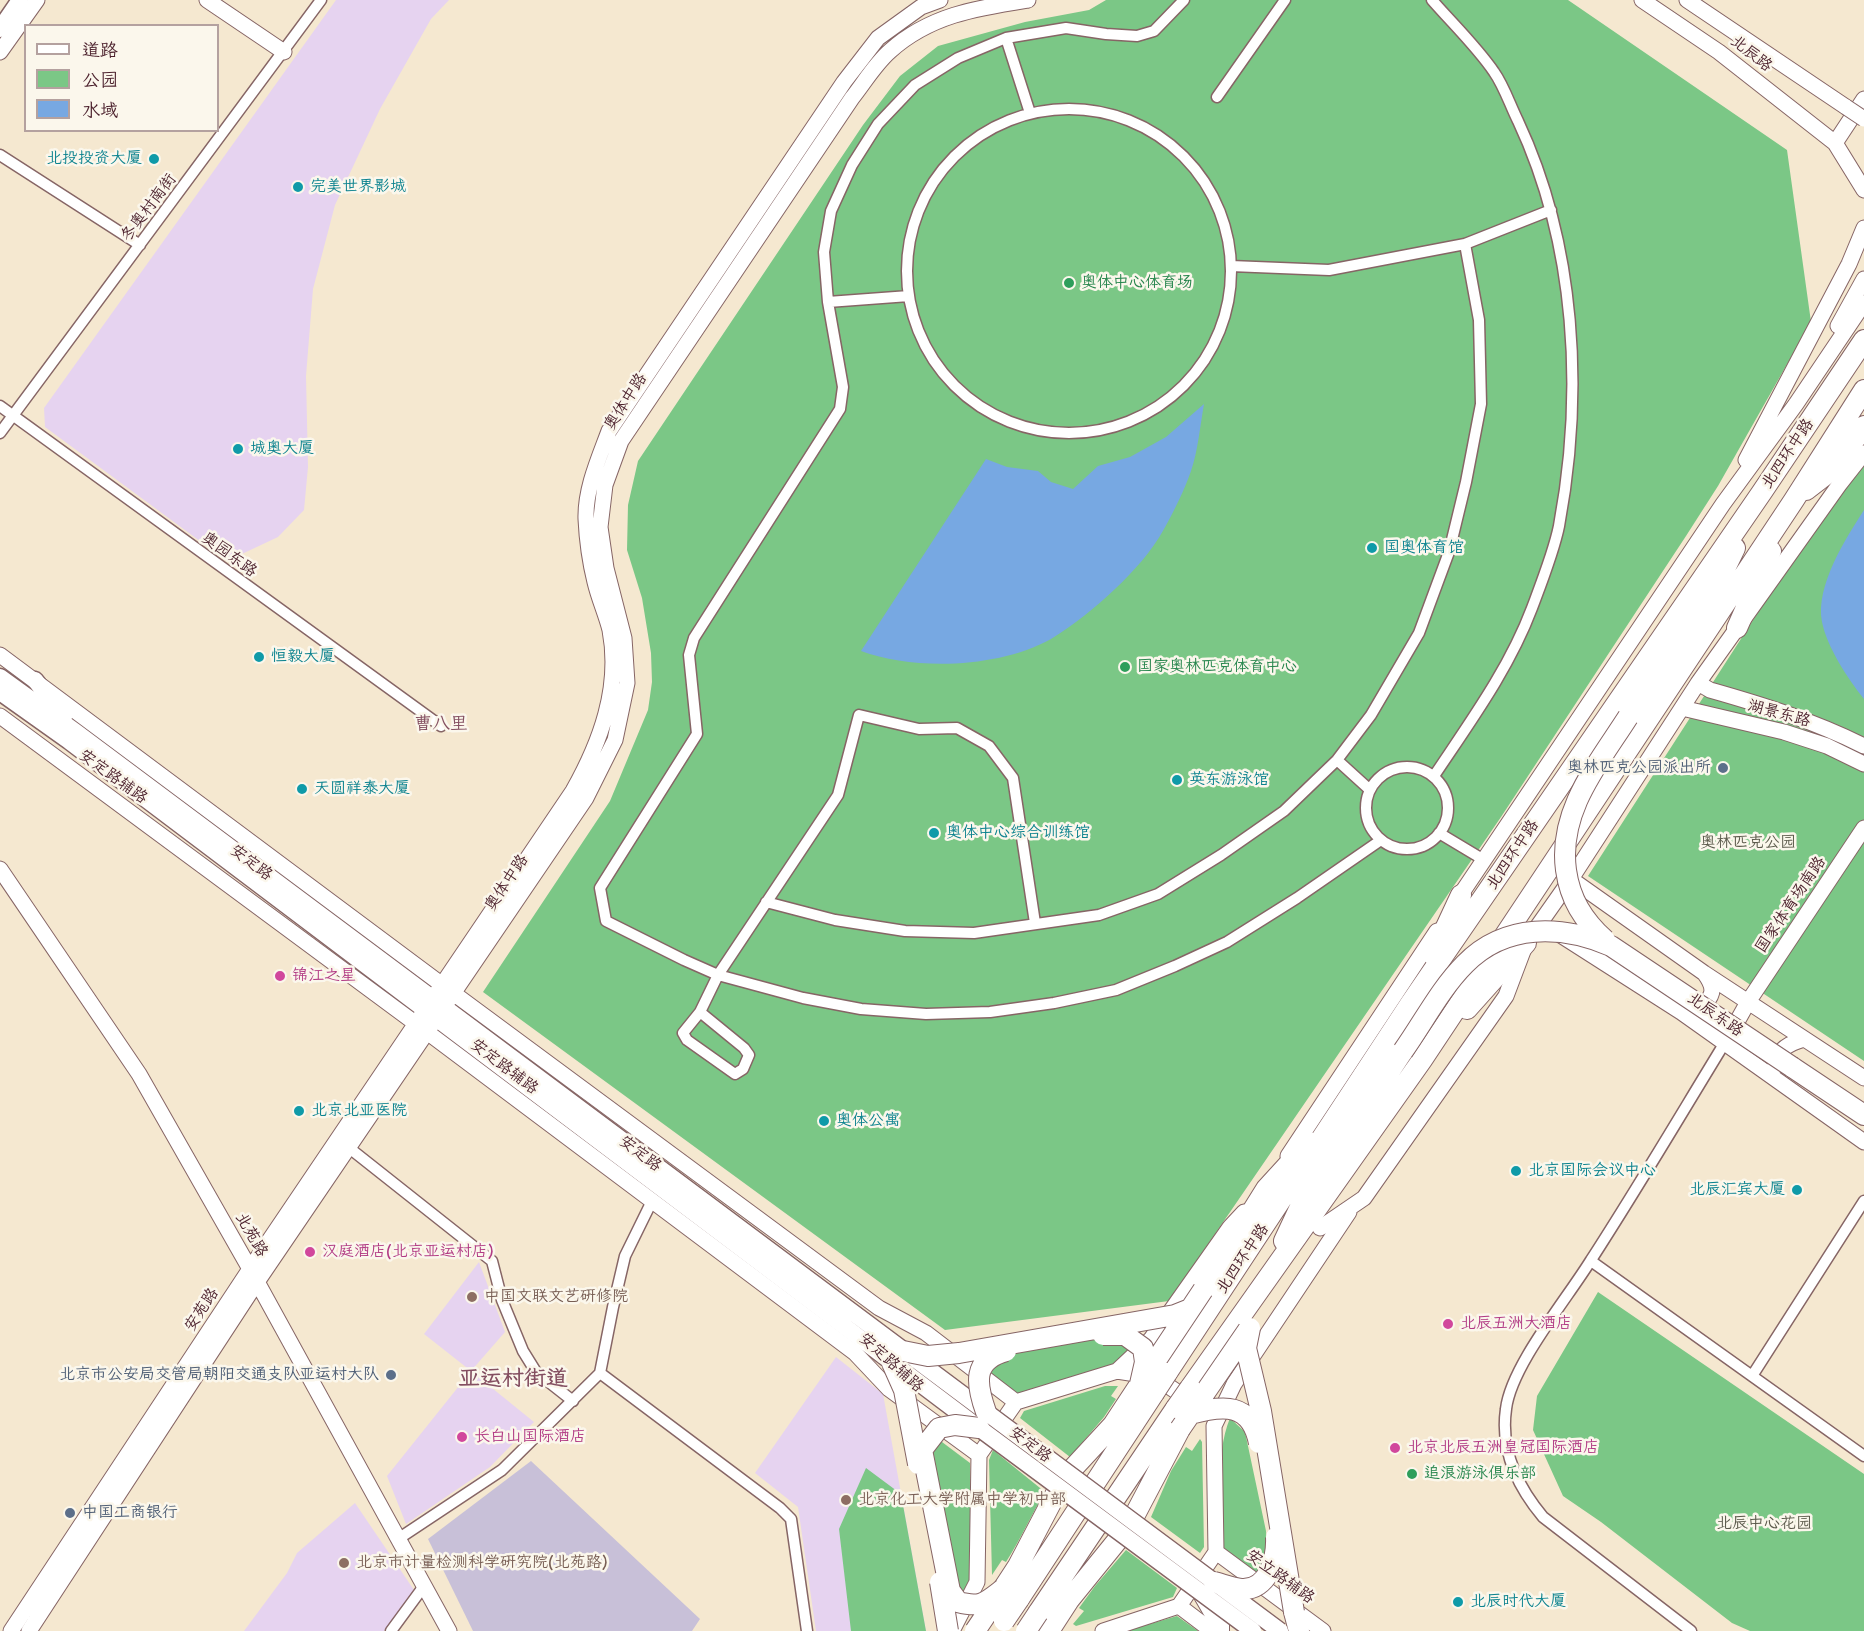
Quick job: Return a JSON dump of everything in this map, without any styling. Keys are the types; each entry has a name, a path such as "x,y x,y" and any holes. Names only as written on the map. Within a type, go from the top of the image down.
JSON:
{"highway":[{"name":"北四环中路","path":"1141,1392 1167,1373 1410,1004 1864,340"},
{"name":"北四环中路","path":"1182,1417 1190,1388 1422,1060 1794,500 1864,390"},
{"path":"1737,628 1794,500 1837,466 1864,426"},
{"path":"1762,492 1716,587 1581,789 1567,823 1564,855 1569,890 1578,909 1593,929 1611,946 1864,1115"},
{"path":"1410,1004 1461,895"},
{"path":"1264,1284 1300,1207 1449,984 1465,964 1485,949 1527,932 1548,930 1580,934 1611,946"},
{"path":"1422,1060 1526,943"},
{"path":"975,1631 1011,1594 1141,1392 1266,1189 1348,1101"},
{"path":"1044,1627 1182,1417 1250,1328 1320,1228 1341,1176"},
{"path":"948,1631 898,1357 959,1353 1175,1315 1190,1309"},
{"path":"1250,1328 1246,1348 1261,1411 1299,1631"},
{"path":"1001,1626 1011,1594 1018,1566 1064,1478 1141,1392 1145,1362 1143,1348 1125,1335 1110,1334 1028,1344 994,1354 984,1363 978,1377 982,1420 939,1428 922,1450 950,1591 958,1602 974,1606 1011,1594"},
{"path":"1026,1631 1044,1627 1129,1526 1182,1417 1211,1408 1228,1407 1240,1412 1257,1429 1276,1529 1276,1549 1272,1566 1265,1579 1254,1588 1209,1588 1220,1631"}],"main road":[{"path":"0,29 20,0"},
{"name":"安定路","path":"0,678 76,732 430,1015"},
{"path":"35,680 76,732"},
{"name":"安定路","path":"0,692 69,741 430,1015 879,1343 1209,1588 1280,1631"},
{"name":"安定路","path":"1209,1588 1253,1631"}],"street":[{"path":"0,52 37,0"},
{"path":"207,0 284,52"},
{"name":"冬奥村南街","path":"0,433 321,0"},
{"name":"奥体中路","path":"430,1015 441,984 573,791 605,723 611,690 613,659 610,630 595,583 586,516 592,478 609,431 844,82 878,38 921,7 940,0"},
{"name":"奥体中路","path":"430,1015 454,993 586,798 615,740 627,683 624,638 606,568 600,527 605,484 621,441 852,98 890,51 931,22 975,8 1028,0"},
{"path":"1184,0 1154,31 1137,36 1066,28 1006,38 958,58 915,85 878,124 852,165 831,210 824,252 828,302 843,387 840,409 694,638 689,655 697,734 600,888 606,921 718,975 803,998 861,1009 926,1014 980,1012 1065,1001 1116,990 1227,942 1297,898 1381,840"},
{"path":"1217,97 1285,0"},
{"path":"1432,0 1495,73 1528,142 1551,210 1568,296 1572,376 1570,450 1558,528 1532,609 1496,685 1434,776"},
{"name":"北辰路","path":"1642,0 1719,52 1835,143"},
{"name":"北辰路","path":"1687,0 1864,119"},
{"path":"1006,38 1030,113"},
{"path":"1864,99 1835,143 1864,190"},
{"path":"1069,109 1107,113 1143,126 1175,148 1201,176 1219,210 1229,247 1231,266 1228,300 1218,332 1206,357 1190,378 1170,397 1148,412 1116,425 1083,432 1056,432 1023,426 992,413 969,399 949,380 929,353 915,322 909,296 907,259 910,240 921,205 929,189 952,159 965,147 996,126 1030,113 1069,109"},
{"path":"0,155 140,245"},
{"path":"1231,266 1329,270 1464,244 1551,210"},
{"path":"1723,504 1849,264 1864,228"},
{"path":"766,902 835,920 905,931 974,933 1099,915 1158,894 1221,855 1284,811 1337,760 1371,715 1419,633 1452,542 1481,404 1479,320 1464,244"},
{"path":"1796,404 1864,279"},
{"path":"828,302 909,296"},
{"name":"北四环中路","path":"1117,1371 1151,1338 1230,1227 1266,1189 1723,504 1796,404 1864,303"},
{"name":"奥园东路","path":"0,406 441,726"},
{"path":"1320,1228 1364,1198 1506,996 1526,943 1571,879 1698,683 1864,453"},
{"path":"0,655 35,680"},
{"name":"安定路辅路","path":"35,680 870,1301 926,1333 1016,1402"},
{"name":"湖景东路","path":"1698,683 1710,690 1794,715 1864,746"},
{"name":"湖景东路","path":"1682,708 1784,732 1827,746 1864,764"},
{"path":"700,1012 744,1048 749,1055 743,1069 735,1074 687,1040 683,1033 700,1012 718,975 838,795 859,715 919,729 957,728 989,746 1013,778 1035,923"},
{"name":"安定路辅路","path":"0,716 336,964 430,1015 652,1201 855,1353 890,1389 979,1455"},
{"path":"1337,760 1370,790"},
{"path":"1411,766 1423,769 1434,776 1442,786 1448,804 1446,822 1439,834 1424,845 1405,849 1381,840 1372,830 1367,817 1366,803 1377,779 1398,767 1411,766"},
{"name":"国家体育场南路","path":"1724,1044 1748,1002 1864,828"},
{"path":"1439,834 1484,860"},
{"name":"北苑路","path":"0,869 139,1074 253,1275 449,1631"},
{"name":"北辰东路","path":"1571,879 1704,973 1864,1078"},
{"name":"北辰东路","path":"1541,923 1681,1012 1864,1142"},
{"name":"安定路","path":"320,930 336,964"},
{"path":"1681,1012 1698,1012 1713,993 1712,984 1704,973"},
{"name":"安苑路","path":"28,1631 253,1275 348,1148 430,1015"},
{"name":"安苑路","path":"11,1631 430,1015"},
{"path":"1783,1085 1775,1068 1775,1062 1780,1052 1789,1043 1804,1039"},
{"path":"1691,1631 1543,1517 1514,1473 1504,1431 1506,1407 1522,1366 1591,1261 1724,1044"},
{"path":"348,1148 492,1261 502,1300 523,1351 536,1372 573,1401"},
{"path":"398,1539 502,1470 600,1374 625,1256 652,1201"},
{"path":"1752,1376 1864,1201"},
{"path":"1103,1631 1179,1606 1216,1552 1214,1426 1234,1384 1354,1204"},
{"path":"1591,1261 1864,1456"},
{"path":"952,1631 977,1582 979,1455 1016,1402 1117,1371 1155,1377 1194,1404 1214,1426"},
{"path":"600,1374 780,1508 790,1519 807,1631"},
{"name":"安立路辅路","path":"1216,1552 1323,1631"},
{"path":"977,1582 999,1604 1044,1627"},
{"path":"391,1631 424,1586"},
{"path":"1179,1606 1212,1631"}],"shaded area":[{"path":"336,0 449,0 431,19 380,109 335,205 313,289 306,376 308,467 304,510 278,537 227,561 45,427 44,408"},
{"name":"中国文联文艺研修院","path":"479,1262 505,1332 471,1371 424,1334"},
{"name":"北京化工大学附属中学初中部","path":"836,1357 883,1394 926,1631 816,1631 798,1507 755,1473"},
{"path":"471,1371 534,1422 490,1467 406,1524 387,1476"},
{"path":"531,1461 700,1619 692,1631 473,1631 428,1539"},
{"name":"北京市计量检测科学研究院(北苑路)","path":"355,1503 414,1590 384,1631 244,1631 287,1573 297,1553"}],"green space":[{"name":"国家奥林匹克体育中心","path":"1106,0 1568,0 1787,150 1811,322 1718,486 1686,536 1501,817 1169,1301 945,1330 483,992 610,801 648,710 652,682 651,653 642,598 627,550 628,505 638,461 863,125 900,76 938,46 1025,22 1089,10"},
{"name":"奥林匹克公园","path":"1864,448 1864,1061 1588,876"},
{"name":"北辰中心花园","path":"1598,1292 1864,1474 1864,1631 1750,1631 1732,1623 1601,1522 1563,1496 1533,1430 1537,1396"},
{"path":"1089,1340 1115,1340 1127,1345 1128,1355 1110,1370 1017,1394 988,1371 1020,1350"},
{"path":"1105,1386 1118,1386 1111,1396 1116,1399 1070,1457 1020,1418 1024,1411"},
{"path":"1230,1418 1245,1432 1266,1531 1265,1553 1257,1573 1223,1548 1220,1465"},
{"path":"938,1439 970,1463 971,1591 966,1599 955,1594 931,1450"},
{"path":"1200,1439 1202,1442 1204,1547 1200,1553 1151,1517 1171,1471 1186,1447 1192,1451"},
{"path":"993,1450 1045,1492 1006,1562 1002,1560 992,1575 989,1460"},
{"path":"866,1468 901,1494 926,1631 851,1631 839,1529"},
{"path":"1126,1550 1177,1588 1173,1597 1076,1626 1073,1624 1084,1611 1079,1608"},
{"path":"1177,1616 1198,1631 1126,1631"}],"water":[{"path":"1204,404 1191,471 1179,501 1159,537 1142,561 1122,582 1068,628 1030,649 982,661 931,664 906,662 861,651 986,459 1007,467 1038,471 1051,482 1073,489 1098,466 1130,457 1166,437"},
{"path":"1864,510 1864,699 1833,652 1822,622 1821,608 1827,578"}],"place":[{"name":"北投投资大厦","path":"154,159"},
{"name":"完美世界影城","path":"298,187"},
{"name":"奥体中心体育场","path":"1069,283"},
{"name":"城奥大厦","path":"238,449"},
{"name":"国奥体育馆","path":"1372,548"},
{"name":"恒毅大厦","path":"259,657"},
{"name":"国家奥林匹克体育中心","path":"1125,667"},
{"name":"奥林匹克公园派出所","path":"1723,768"},
{"name":"英东游泳馆","path":"1177,780"},
{"name":"天圆祥泰大厦","path":"302,789"},
{"name":"奥体中心综合训练馆","path":"934,833"},
{"name":"锦江之星","path":"280,976"},
{"name":"北京北亚医院","path":"299,1111"},
{"name":"奥体公寓","path":"824,1121"},
{"name":"北京国际会议中心","path":"1516,1171"},
{"name":"北辰汇宾大厦","path":"1797,1190"},
{"name":"汉庭酒店(北京亚运村店)","path":"310,1252"},
{"name":"中国文联文艺研修院","path":"472,1297"},
{"name":"北辰五洲大酒店","path":"1448,1324"},
{"name":"北京市公安局交管局朝阳交通支队亚运村大队","path":"391,1375"},
{"name":"长白山国际酒店","path":"462,1437"},
{"name":"北京北辰五洲皇冠国际酒店","path":"1395,1448"},
{"name":"追浪游泳俱乐部","path":"1412,1474"},
{"name":"北京化工大学附属中学初中部","path":"846,1500"},
{"name":"中国工商银行","path":"70,1513"},
{"name":"北京市计量检测科学研究院(北苑路)","path":"344,1563"},
{"name":"北辰时代大厦","path":"1458,1602"}],"district":[{"name":"曹八里","path":"441,724"},
{"name":"亚运村街道","path":"513,1379"}]}
